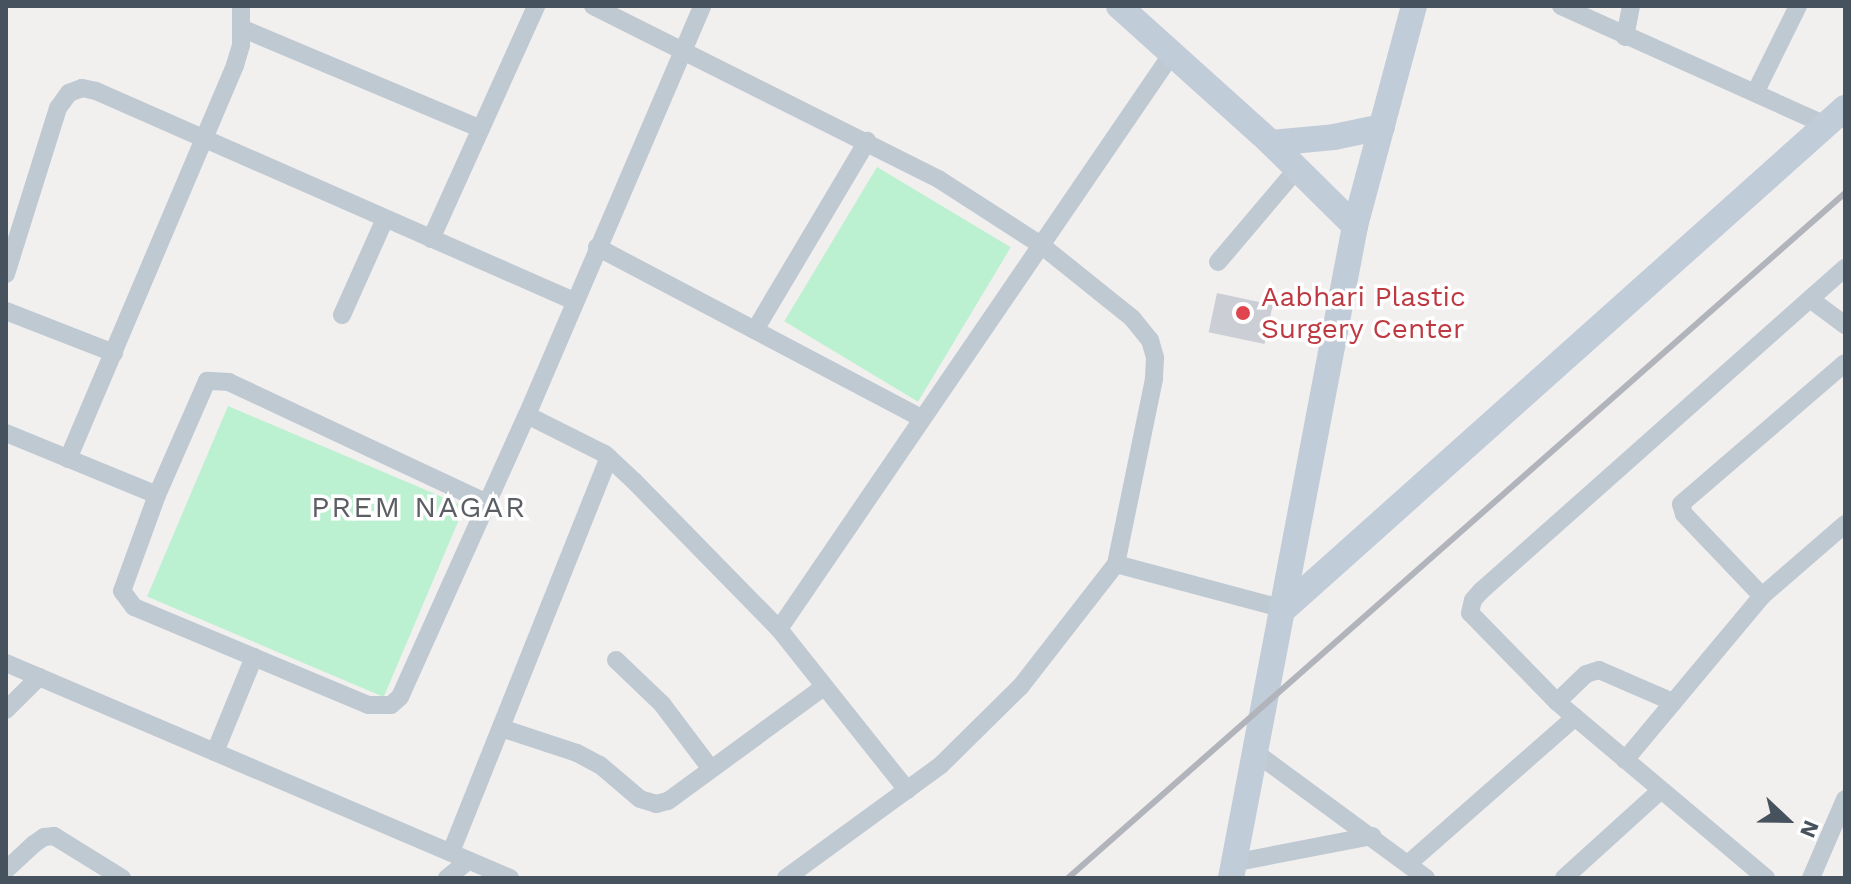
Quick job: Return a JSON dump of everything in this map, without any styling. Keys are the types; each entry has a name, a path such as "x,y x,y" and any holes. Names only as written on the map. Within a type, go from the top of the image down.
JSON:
{"street":[{"path":"68,459 206,140 235,65 241,6"},
{"path":"431,239 536,6"},
{"path":"593,6 940,180 1041,245 1132,318 1150,340 1155,358 1154,379 1116,564 1021,686 941,765 786,878"},
{"path":"487,503 218,379 207,381 124,578 126,600 134,607 368,705 391,705 400,697 527,415 702,6"},
{"path":"1372,836 1231,871 1284,609 1355,226 1414,6"},
{"path":"1561,6 1755,93 1836,116"},
{"path":"1625,37 1631,6"},
{"path":"1755,93 1798,6"},
{"path":"1120,10 1271,143 1355,226"},
{"path":"241,28 481,129"},
{"path":"779,629 1171,55"},
{"path":"6,274 58,108 69,93 82,88 96,91 574,301"},
{"path":"1284,609 1836,116"},
{"path":"1271,143 1334,137 1382,127"},
{"path":"755,330 867,141"},
{"path":"1218,262 1297,169"},
{"path":"342,315 385,219"},
{"path":"597,247 922,418"},
{"path":"1766,878 1557,702 1474,621 1470,613 1473,600 1845,268"},
{"path":"1810,299 1845,325"},
{"path":"6,311 114,353"},
{"path":"1762,596 1684,514 1681,504 1845,363"},
{"path":"527,415 609,457 779,629 907,790"},
{"path":"6,433 157,495"},
{"path":"451,852 609,457"},
{"path":"1625,760 1762,596 1845,524"},
{"path":"1116,564 1284,609"},
{"path":"215,752 254,657"},
{"path":"616,660 662,704 711,769"},
{"path":"6,663 510,878"},
{"path":"1557,702 1586,674 1599,670 1673,702"},
{"path":"6,710 39,677"},
{"path":"501,728 577,753 600,765 640,799 656,804 668,801 824,687"},
{"path":"1409,863 1575,717"},
{"path":"1256,753 1426,878"},
{"path":"1564,878 1660,791"},
{"path":"1811,878 1845,799"},
{"path":"6,870 34,844 54,836 122,878"},
{"path":"447,878 469,860"}],"green space":[{"path":"877,167 1011,247 918,402 784,321"},
{"path":"228,406 465,506 384,697 147,597"}],"building":[{"path":"1217,293 1273,305 1264,344 1209,332"}],"railway":[{"path":"1068,878 1845,193"}],"place":[{"name":"Aabhari Plastic Surgery Center","path":"1243,313"}],"district":[{"name":"PREM NAGAR","path":"419,507"}]}
